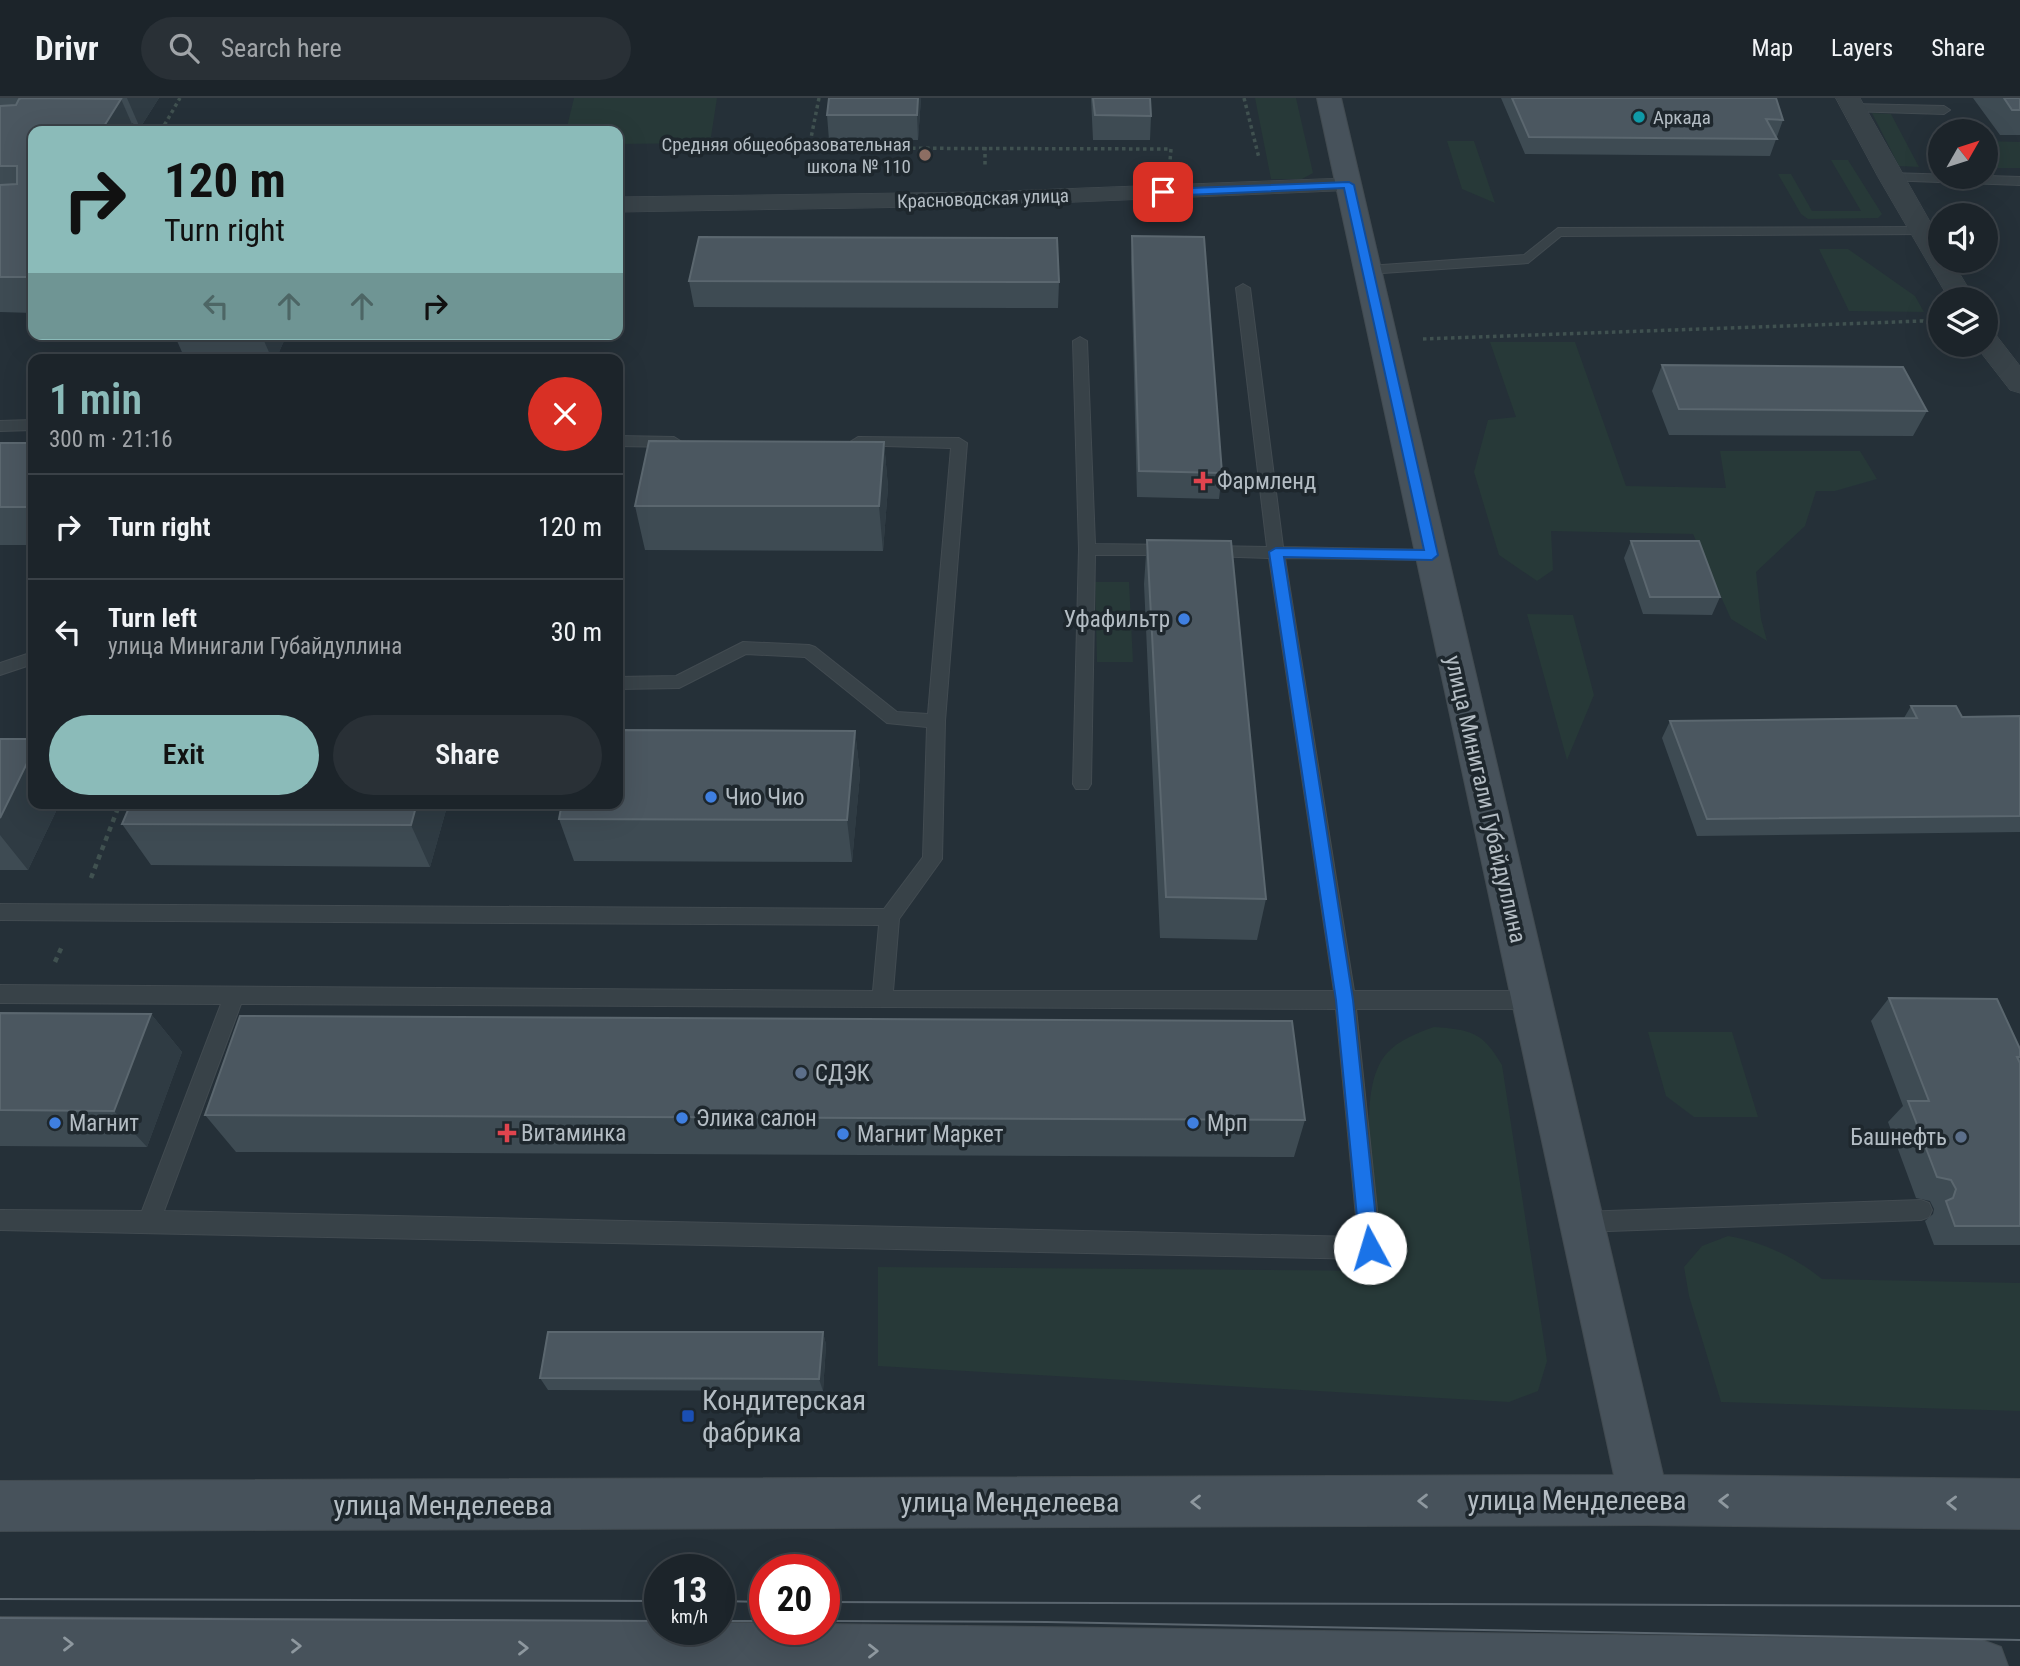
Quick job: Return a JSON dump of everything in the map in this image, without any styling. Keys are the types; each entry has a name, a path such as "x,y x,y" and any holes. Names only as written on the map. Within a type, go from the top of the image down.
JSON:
{"main road":[{"name":"улица Минигали Губайдуллина","path":"1329,98 1580,1222 1645,1500"},
{"name":"улица Менделеева","path":"0,1506 1645,1500 2020,1504"},
{"path":"0,1643 1168,1653 1982,1666"}],"street":[{"path":"1850,103 1955,287"},
{"name":"Красноводская улица","path":"623,205 981,200 1349,185"},
{"path":"1998,355 2017,377"}],"lane":[{"path":"1850,103 1944,110"},
{"path":"1890,177 2020,181"},
{"path":"1368,270 1528,259 1558,232 1923,231"},
{"path":"0,1220 1370,1248 1345,1000 1276,552 1243,288"},
{"path":"1080,341 1087,548 1082,784"},
{"path":"0,426 28,425"},
{"path":"623,442 686,442"},
{"path":"836,442 959,443 936,721 932,859 888,917 883,1000"},
{"path":"1087,548 1432,555"},
{"path":"623,683 679,682 743,648 809,651 893,718 936,721"},
{"path":"0,669 28,660"},
{"path":"0,912 888,917"},
{"path":"0,994 883,1000 1530,1000"},
{"path":"149,1221 233,996"},
{"path":"1580,1222 1921,1210"}],"path":[{"path":"164,126 180,98"},
{"path":"819,98 809,148 1171,149 1169,169"},
{"path":"1244,98 1267,188"},
{"path":"1384,341 1928,322"}],"shaded area":[{"path":"574,98 717,98 710,143 623,144 623,126 567,126"},
{"path":"1255,98 1296,98 1313,173 1302,179 1271,179"},
{"path":"1872,113 1891,114 1919,167 1899,166"},
{"path":"1447,141 1474,141 1495,203 1462,189"},
{"path":"1998,141 2020,142 2020,168 1998,168"},
{"path":"1831,160 1848,160 1882,214 1878,218 1808,219 1801,214 1778,174 1791,174 1812,211 1861,211"},
{"path":"1819,249 1848,249 1915,296 1924,312 1849,311"},
{"path":"1490,342 1575,342 1626,486 1726,488 1720,451 1860,451 1877,479 1835,491 1816,491 1805,526 1756,572 1761,619 1767,641 1731,619 1693,534 1551,531 1553,570 1537,581 1499,555 1474,472 1488,420 1516,417"},
{"path":"1095,582 1129,582 1133,662 1097,662"},
{"path":"1527,614 1573,615 1594,695 1567,760"},
{"path":"1434,1027 1474,1034 1488,1045 1502,1065 1547,1361 1538,1391 1509,1402 878,1366 878,1267 1384,1271 1371,1157 1370,1097 1376,1072 1387,1053 1415,1034"},
{"path":"1648,1032 1732,1032 1758,1117 1694,1117 1666,1096"},
{"path":"1728,1236 1754,1242 1778,1252 1822,1279 2020,1283 2020,1411 1721,1402 1689,1296 1684,1267 1702,1246"}],"building":[{"path":"829,98 918,98 917,115 827,115"},
{"path":"1093,98 1150,98 1151,116 1095,115"},
{"name":"Аркада","path":"1512,98 1776,98 1783,120 1766,119 1777,139 1529,137"},
{"path":"2004,98 2020,98 2020,110 2012,110"},
{"path":"19,99 121,99 104,126 28,126 28,277 0,277 0,185 17,184 17,166 0,166 0,106 16,105"},
{"path":"1132,236 1204,237 1222,473 1139,471"},
{"path":"699,237 1057,238 1059,282 689,281"},
{"path":"1662,365 1903,367 1927,411 1679,409"},
{"path":"649,441 884,442 879,506 635,506"},
{"path":"0,443 28,443 28,507 0,507"},
{"path":"1147,540 1231,541 1266,899 1166,897"},
{"path":"1631,541 1699,541 1720,597 1650,597"},
{"path":"1911,706 1956,706 1962,717 2020,716 2020,816 1707,819 1670,721 1917,718"},
{"path":"623,730 855,731 847,820 559,819 561,809 623,809"},
{"path":"0,739 28,739 28,761 0,818"},
{"path":"128,809 415,809 411,825 122,824"},
{"path":"1889,998 1997,999 2020,1049 2020,1057 2017,1057 2020,1063 2020,1226 1955,1226 1946,1201 1953,1198 1956,1189 1951,1180 1937,1177 1908,1101 1929,1101"},
{"path":"0,1013 151,1014 114,1111 0,1110"},
{"path":"240,1016 1292,1021 1305,1120 205,1115"},
{"path":"548,1332 823,1332 819,1379 540,1378"}],"tram line":[{"path":"0,1599 644,1601"},
{"path":"735,1601 749,1602"},
{"path":"840,1602 2020,1606"},
{"path":"0,1618 644,1621"},
{"path":"735,1621 749,1621"},
{"path":"840,1621 1047,1622 2020,1640"}],"place":[{"name":"Аркада","path":"1639,117"},
{"name":"Средняя общеобразовательная школа № 110","path":"925,155"},
{"name":"Фармленд","path":"1203,481"},
{"name":"Уфафильтр","path":"1184,619"},
{"name":"Чио Чио","path":"711,797"},
{"name":"СДЭК","path":"801,1073"},
{"name":"Элика салон","path":"682,1118"},
{"name":"Магнит","path":"55,1123"},
{"name":"Мрп","path":"1193,1123"},
{"name":"Витаминка","path":"507,1133"},
{"name":"Магнит Маркет","path":"843,1134"},
{"name":"Башнефть","path":"1961,1137"},
{"name":"Кондитерская фабрика","path":"688,1416"}],"route":[{"path":"1163,192 1349,185 1432,555 1276,552 1345,1000 1370,1248"}]}
